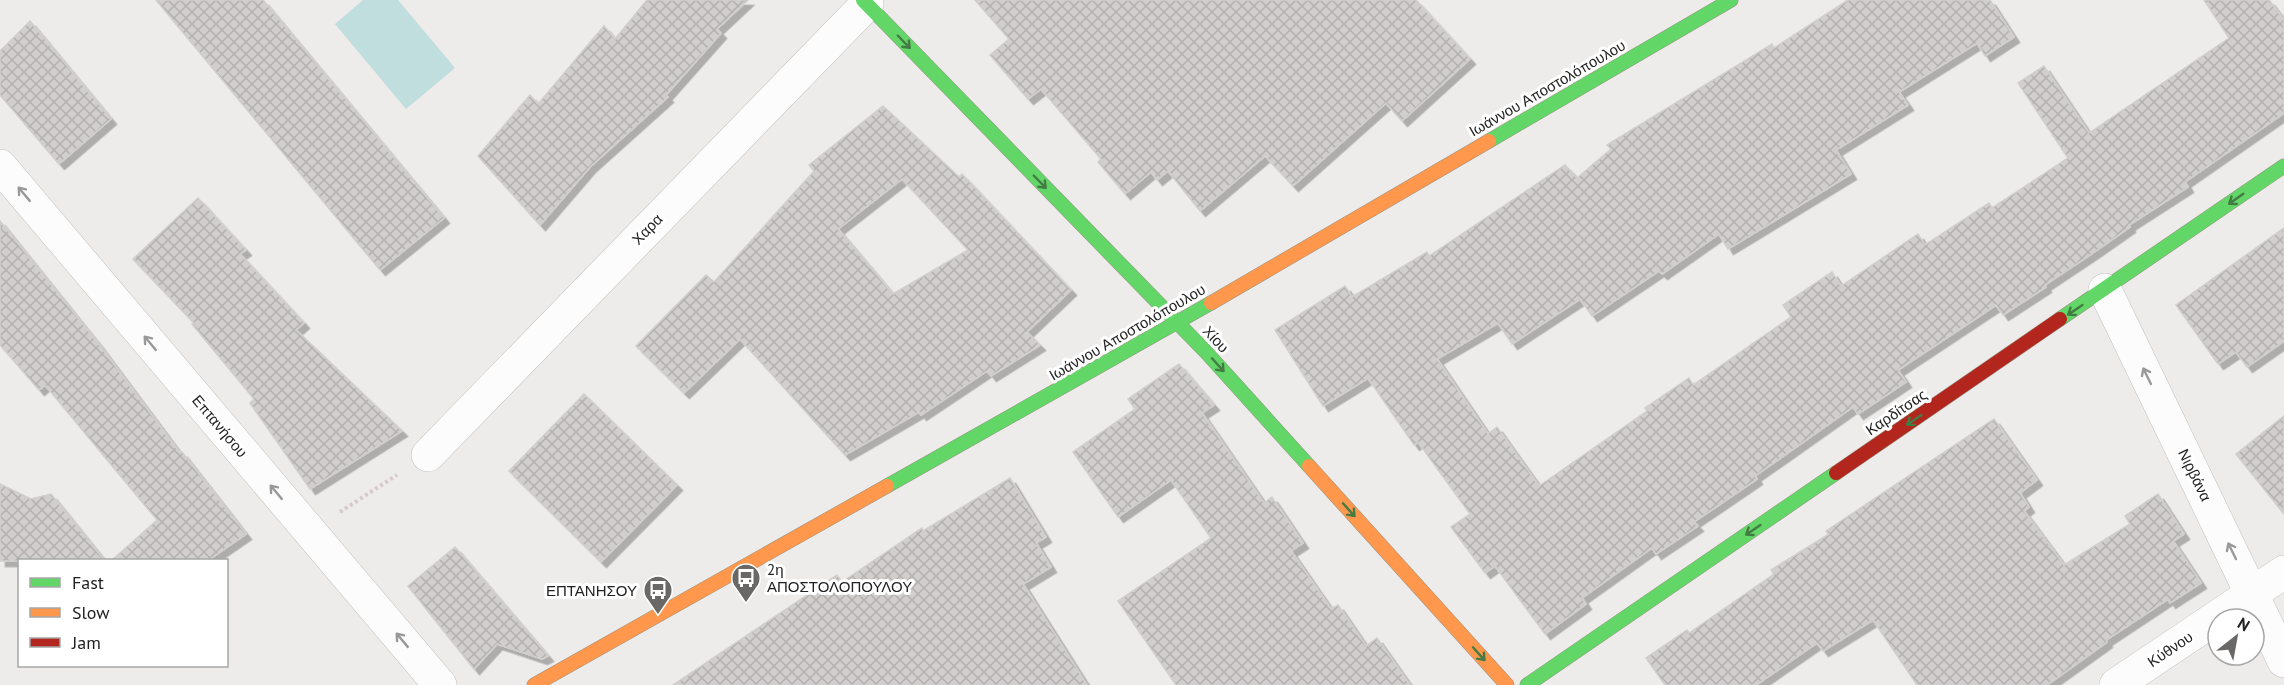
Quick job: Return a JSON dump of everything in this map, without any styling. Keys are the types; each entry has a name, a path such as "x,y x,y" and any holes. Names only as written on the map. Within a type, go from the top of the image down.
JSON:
{"street":[{"name":"Ιωάννου Αποστολόπουλου","path":"534,685 1177,323 1731,0"},
{"name":"Χίου","path":"865,2 1177,323 1507,685"},
{"name":"Χαρα","path":"428,455 865,2"},
{"name":"Επτανήσου","path":"0,166 440,685"},
{"name":"Καρδίτσας","path":"1527,685 2284,166"},
{"name":"Νιρβάνα","path":"2104,290 2284,661"},
{"name":"Κύθνου","path":"2116,685 2284,572"}],"path":[{"path":"309,532 428,455"}],"water":[{"path":"363,0 398,0 455,68 406,109 335,24"}],"building":[{"path":"156,0 263,0 444,218 380,270"},
{"path":"647,0 748,0 717,29 721,33 666,95 668,97 590,167 540,225 478,156 530,95 538,104 604,26 615,39"},
{"path":"975,0 1416,0 1470,59 1402,121 1386,103 1293,186 1265,156 1200,211 1168,171 1157,180 1151,172 1125,194 1098,162 1101,159 1041,89 1028,99 990,55 1009,39"},
{"path":"1848,0 1990,0 2014,37 1985,56 1977,43 1899,92 1908,105 1836,150 1851,174 1728,249 1719,234 1662,274 1659,271 1592,316 1580,299 1512,344 1498,323 1437,359 1488,434 1497,427 1539,486 1647,411 1645,408 1689,378 1693,385 1791,317 1783,305 1832,272 1841,286 1918,234 1925,245 1989,203 1992,208 2068,158 2018,83 2044,66 2089,133 2229,38 2204,0 2269,0 2284,20 2284,113 2185,182 2188,187 2129,225 2130,227 2045,285 2046,287 2003,315 1996,305 1898,370 1906,382 1858,414 1853,407 1755,476 1757,479 1694,522 1698,526 1656,554 1652,548 1582,598 1586,604 1545,634 1495,566 1485,573 1451,527 1470,514 1418,442 1414,445 1368,378 1323,406 1275,330 1345,286 1352,297 1427,252 1429,256 1565,165 1577,178 1611,149 1607,145 1772,44 1774,48"},
{"path":"30,21 111,119 59,164 0,95 0,51"},
{"path":"883,106 959,177 962,174 1071,290 1027,332 1040,345 991,376 987,371 921,415 919,412 845,455 740,339 684,393 636,346 706,275 714,282 814,171 809,165","holes":["902,179 968,250 893,294 838,229"]},
{"path":"198,198 246,250 240,254 304,323 296,330 402,431 310,489 250,403 254,399 192,324 194,323 133,259"},
{"path":"0,221 98,343 180,453 182,452 246,534 210,559 113,559 157,520 45,385 39,390 0,345"},
{"path":"2284,228 2284,341 2247,367 2236,352 2218,364 2176,305"},
{"path":"1179,364 1214,405 1202,413 1264,503 1272,497 1303,543 1291,551 1331,609 1338,605 1366,646 1377,638 1410,685 1176,685 1118,601 1211,538 1171,480 1118,517 1073,452 1135,409 1128,399"},
{"path":"584,394 677,485 601,562 509,471"},
{"path":"2284,416 2284,514 2236,454"},
{"path":"1994,419 2037,480 2020,493 2029,507 2024,511 2064,565 2130,524 2125,516 2158,494 2184,534 2173,541 2201,583 2170,603 2168,599 2106,640 2107,642 2047,685 1917,685 1873,620 1823,651 1817,643 1756,685 1665,685 1646,658 1687,630 1689,633 1774,574 1771,570 1829,534 1826,531"},
{"path":"1010,478 1046,537 1036,543 1051,567 1023,584 1087,685 673,685 837,575 842,582 922,528 923,531"},
{"path":"0,484 31,499 51,494 103,559 18,559 18,561 0,561"},
{"path":"455,547 548,656 542,659 497,644 474,669 408,586"}],"traffic: fast":[{"path":"863,0 1206,352 1309,466"},
{"path":"1489,141 1731,0"},
{"path":"2060,319 2284,166"},
{"path":"887,486 1211,303"},
{"path":"1527,685 1836,473"}],"traffic: slow":[{"path":"1211,303 1489,141"},
{"path":"1309,466 1507,685"},
{"path":"534,685 887,486"}],"traffic: jam":[{"path":"1836,473 2060,319"}],"place":[{"name":"2η ΑΠΟΣΤΟΛΟΠΟΥΛΟΥ","path":"746,604"},
{"name":"ΕΠΤΑΝΗΣΟΥ","path":"658,616"}]}
